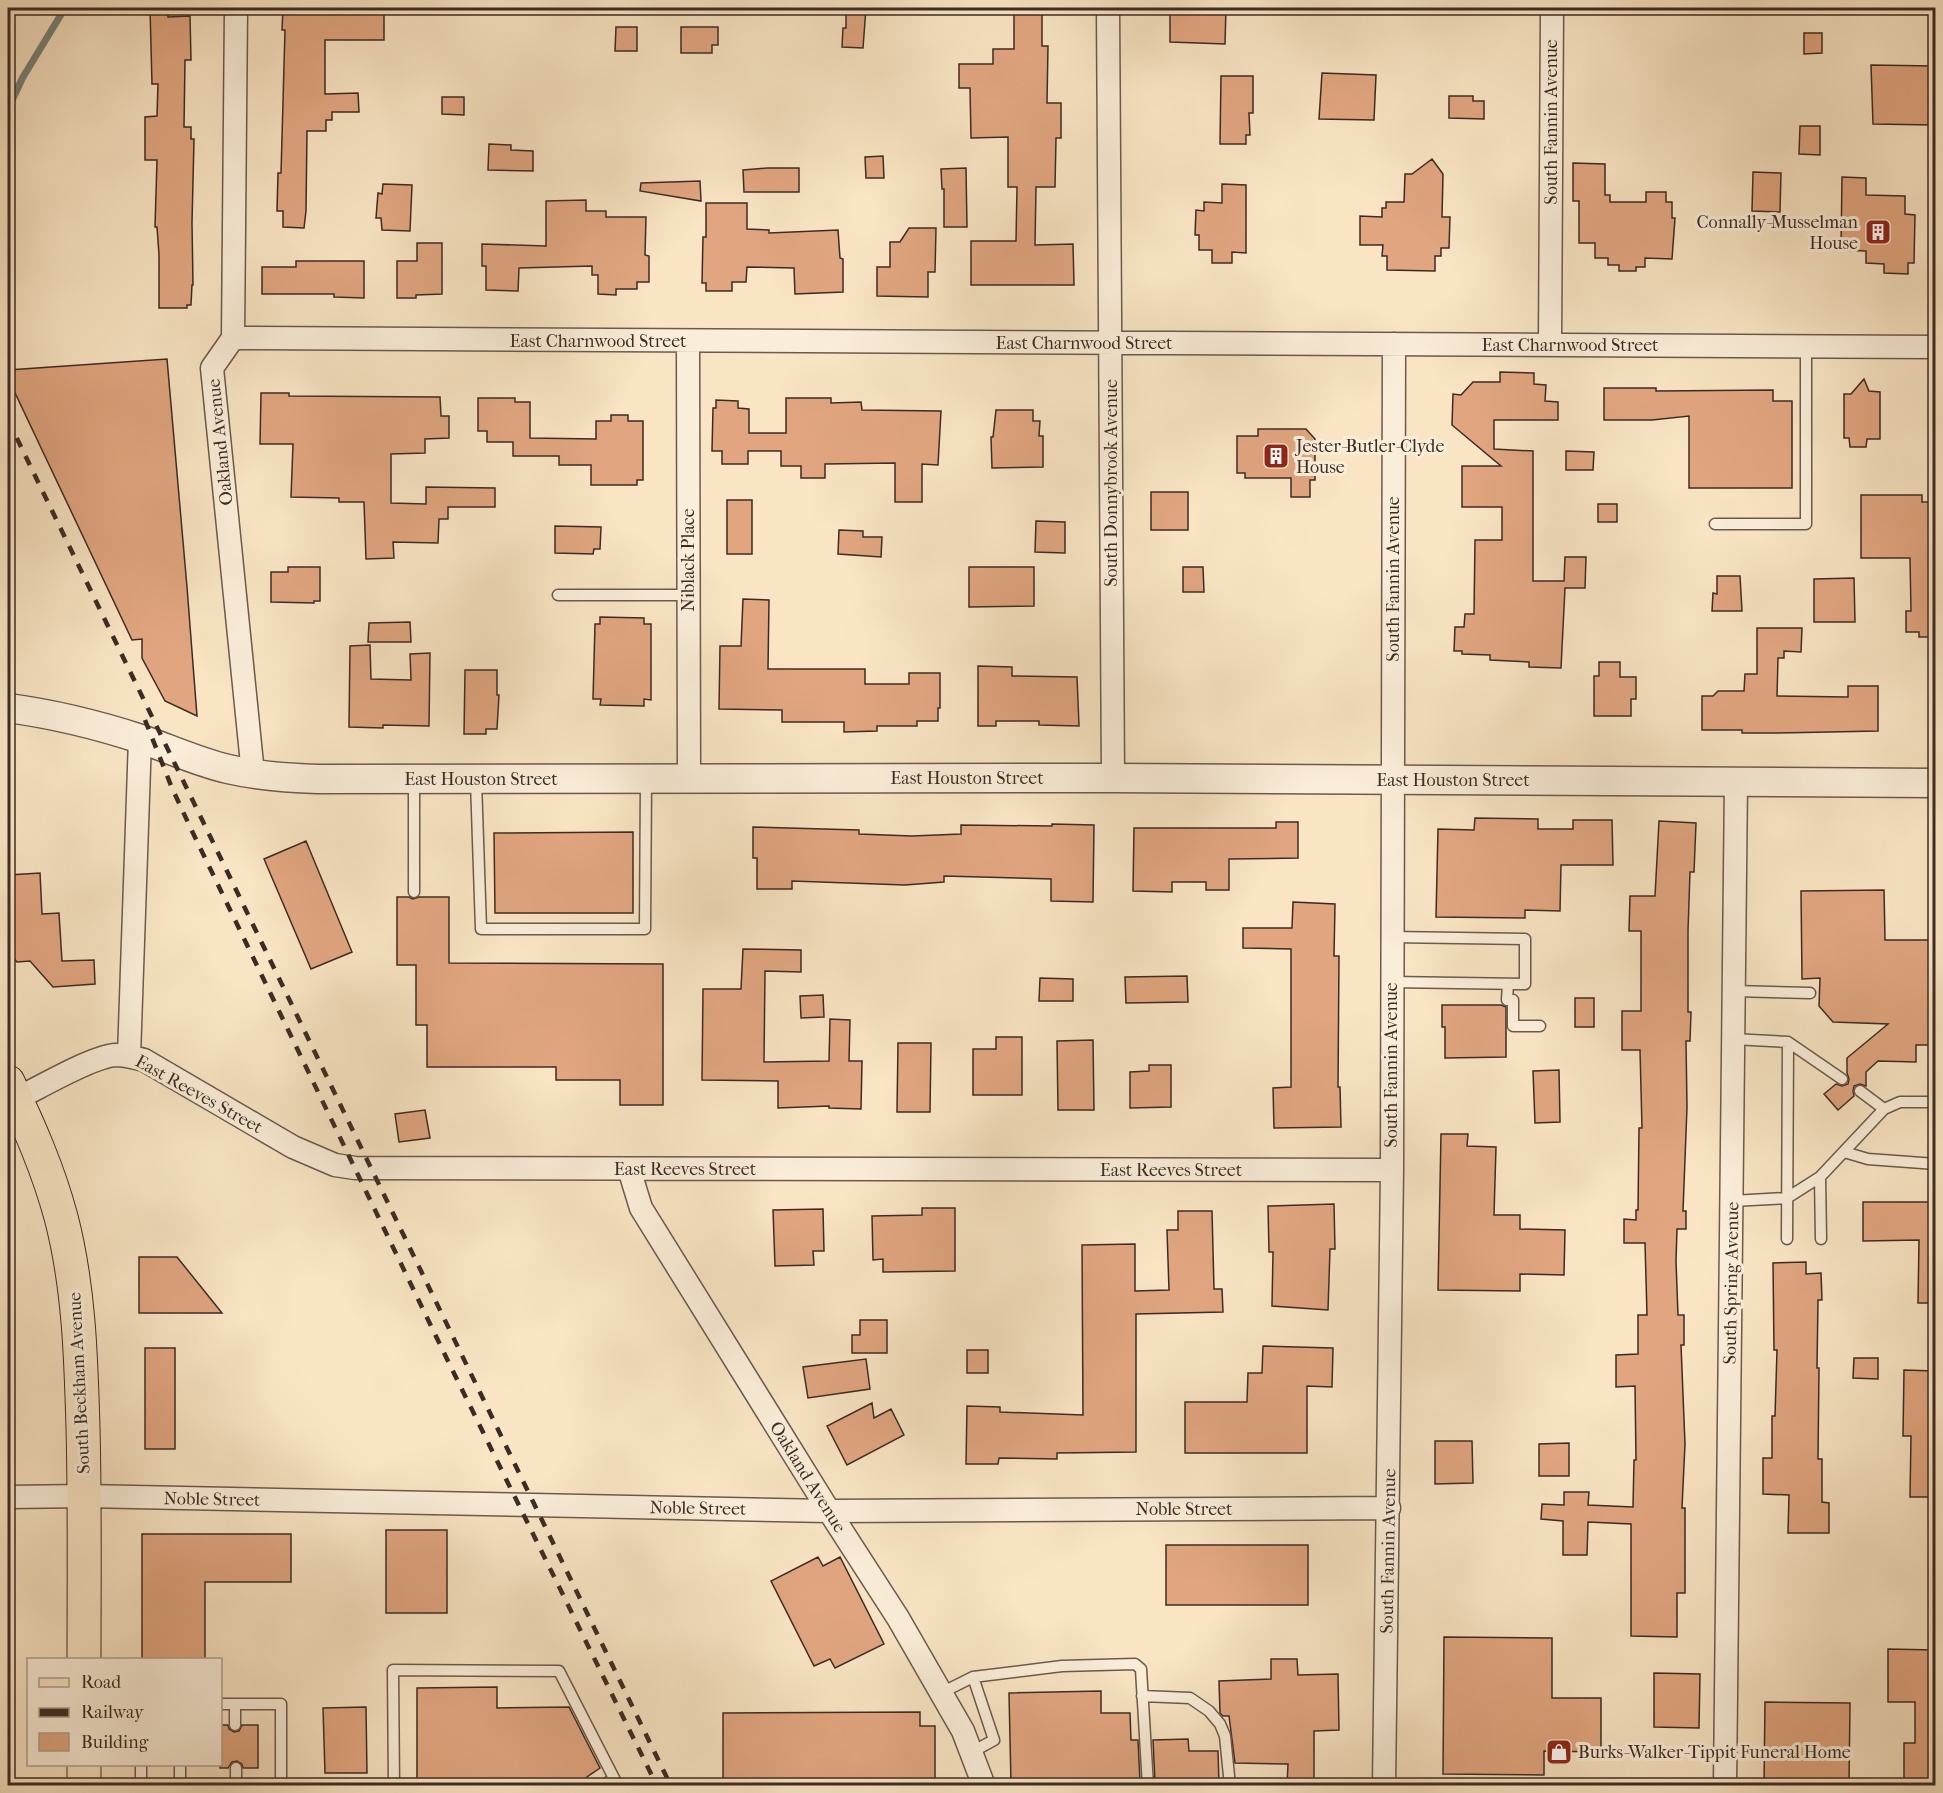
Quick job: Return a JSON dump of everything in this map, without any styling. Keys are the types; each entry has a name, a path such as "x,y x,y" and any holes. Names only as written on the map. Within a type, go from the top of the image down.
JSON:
{"main road":[{"name":"South Beckham Avenue","path":"12,1090 49,1176 70,1259 80,1337 85,1496 84,1658"},
{"path":"84,1766 84,1785"}],"street":[{"path":"233,338 236,8"},
{"name":"South Donnybrook Avenue","path":"1108,8 1113,778"},
{"name":"South Fannin Avenue","path":"1550,345 1552,8"},
{"name":"East Charnwood Street","path":"233,338 1935,347"},
{"name":"Oakland Avenue","path":"233,338 212,368 253,774"},
{"name":"Niblack Place","path":"688,342 689,779"},
{"name":"South Fannin Avenue","path":"1384,1785 1392,1170 1394,344"},
{"name":"East Houston Street","path":"8,708 68,719 140,739 225,768 253,774 318,779 1113,778 1935,783"},
{"path":"129,1056 140,739"},
{"name":"South Spring Avenue","path":"1725,1785 1736,781"},
{"name":"East Reeves Street","path":"12,1090 114,1055 129,1056 152,1065 292,1147 335,1165 371,1168 1392,1170"},
{"name":"Oakland Avenue","path":"629,1169 641,1208 898,1618 963,1731 984,1785"},
{"name":"Noble Street","path":"8,1497 85,1496 829,1511 1389,1508"}],"lane":[{"path":"1715,524 1806,524 1806,346"},
{"path":"558,595 688,595"},
{"path":"414,779 414,892"},
{"path":"476,779 482,929 645,929 646,779"},
{"path":"1391,982 1525,984 1526,939 1392,937"},
{"path":"1508,984 1507,1000 1513,1000 1513,1026 1540,1026"},
{"path":"1734,992 1810,993"},
{"path":"1733,1039 1788,1042 1842,1079"},
{"path":"1786,1239 1788,1042"},
{"path":"1860,1091 1884,1109"},
{"path":"1732,1201 1787,1198 1820,1177 1884,1109 1900,1102 1935,1102"},
{"path":"1844,1152 1868,1159 1935,1164"},
{"path":"1820,1177 1821,1239"},
{"path":"941,1693 974,1677 1062,1666 1135,1664 1141,1670 1148,1785"},
{"path":"394,1785 393,1670 559,1671 616,1782 603,1785"},
{"path":"972,1752 994,1740 974,1677"},
{"path":"1142,1696 1190,1698 1209,1710 1220,1724 1225,1737 1230,1785"},
{"path":"222,1704 281,1704 281,1785"},
{"path":"235,1704 235,1725"},
{"path":"141,1766 141,1785"},
{"path":"180,1768 180,1785"},
{"path":"236,1768 236,1785"}],"building":[{"path":"150,8 168,8 168,17 190,16 191,60 185,60 184,127 191,127 191,139 194,139 193,285 191,305 187,305 187,308 159,308 159,255 157,227 155,227 157,160 145,160 145,117 157,116 158,84 152,84"},
{"path":"283,8 319,8 319,12 384,12 384,40 325,40 325,94 358,93 359,112 332,112 332,120 326,120 326,131 307,131 304,228 283,227 283,211 277,211 278,173 281,173 285,30 282,30"},
{"path":"846,8 866,8 863,48 842,47 843,28 846,28"},
{"path":"1014,8 1042,8 1042,46 1048,46 1047,103 1061,103 1061,138 1056,138 1055,187 1036,187 1035,245 1073,244 1074,285 971,285 971,241 1016,241 1017,187 1008,187 1008,137 971,138 970,88 959,88 959,64 993,64 993,49 1014,49"},
{"path":"1170,8 1226,8 1225,44 1170,42"},
{"path":"616,27 637,27 637,51 615,51"},
{"path":"681,27 718,27 718,45 712,45 712,53 681,53"},
{"path":"1804,33 1822,33 1822,53 1804,54"},
{"path":"1871,65 1933,66 1933,125 1873,124"},
{"path":"1322,73 1376,75 1374,120 1319,119"},
{"path":"1221,76 1253,76 1253,113 1249,113 1250,135 1246,135 1246,144 1220,144"},
{"path":"1449,96 1473,96 1473,101 1484,101 1484,119 1449,118"},
{"path":"442,97 464,97 464,115 442,114"},
{"path":"1800,126 1820,126 1820,155 1799,154"},
{"path":"489,144 511,145 511,150 533,151 533,171 488,170"},
{"path":"883,156 884,178 866,178 865,157"},
{"path":"1432,159 1443,174 1442,217 1450,217 1449,248 1441,248 1441,256 1435,256 1435,271 1387,270 1387,256 1382,256 1383,245 1360,245 1360,216 1382,217 1382,208 1386,208 1386,202 1404,202 1405,174 1412,174"},
{"path":"1573,163 1605,164 1605,195 1610,195 1610,202 1646,202 1646,192 1666,192 1666,202 1672,202 1672,218 1675,218 1672,259 1645,258 1645,267 1636,267 1636,271 1619,271 1619,265 1608,265 1608,258 1595,258 1595,243 1579,243 1579,201 1573,201"},
{"path":"799,168 799,192 744,192 743,170"},
{"path":"966,168 967,227 944,227 944,189 942,189 941,169"},
{"path":"1753,172 1781,173 1780,212 1752,211"},
{"name":"Connally-Musselman House","path":"1842,177 1866,178 1866,195 1905,196 1905,214 1915,215 1914,263 1908,263 1908,274 1884,273 1884,264 1866,263 1866,251 1841,250"},
{"path":"700,181 701,201 640,191 641,183"},
{"path":"383,184 412,185 410,231 382,230 381,218 376,218 378,193 382,194"},
{"path":"1222,184 1246,185 1246,253 1232,252 1232,263 1212,263 1212,250 1199,250 1199,235 1195,235 1196,210 1204,211 1204,202 1222,203"},
{"path":"586,200 586,211 606,211 606,217 646,217 645,255 649,256 649,282 637,282 637,289 616,289 616,295 598,294 598,275 592,275 592,266 519,268 518,291 486,290 486,266 482,266 482,244 546,246 546,201"},
{"path":"706,203 747,203 747,229 769,230 769,233 838,230 840,258 843,259 843,292 795,294 794,268 747,267 746,282 732,282 732,291 706,291 706,283 702,283"},
{"path":"909,228 936,228 935,272 928,272 928,297 877,296 877,267 890,267 890,242 900,242"},
{"path":"417,243 442,243 442,294 397,298 397,261 417,261"},
{"path":"296,261 364,261 364,298 334,297 334,294 262,294 262,267 296,267"},
{"path":"167,359 197,716 165,701 142,658 142,639 132,640 8,378 8,370"},
{"path":"1500,372 1534,373 1534,384 1546,385 1545,401 1558,402 1558,420 1494,420 1494,449 1533,451 1533,581 1564,581 1565,557 1586,557 1585,588 1565,588 1561,668 1529,667 1529,662 1490,660 1490,655 1462,654 1462,651 1454,651 1455,627 1464,627 1465,614 1474,614 1475,540 1502,540 1502,507 1462,507 1462,466 1501,466 1452,425 1453,394 1461,395 1473,382 1500,382"},
{"path":"1864,379 1869,391 1880,392 1880,439 1867,439 1866,447 1850,447 1849,438 1844,438 1844,394 1851,394"},
{"path":"1604,388 1656,388 1656,391 1773,390 1773,401 1792,401 1792,488 1689,488 1689,416 1652,420 1604,420"},
{"path":"261,393 289,393 289,396 440,397 441,416 449,416 449,438 425,439 425,453 391,454 391,503 426,504 426,487 495,488 495,507 448,507 448,519 439,519 438,543 393,542 394,558 366,559 364,502 339,502 339,498 291,497 293,444 260,444"},
{"path":"478,398 515,398 515,402 530,402 530,438 596,439 596,421 611,421 611,415 628,415 628,421 643,421 643,480 637,480 637,485 591,485 591,465 559,465 559,456 513,456 513,442 487,442 487,431 478,431"},
{"path":"786,398 831,398 831,403 861,402 862,410 941,411 938,465 922,464 922,502 895,502 895,463 825,464 825,478 801,478 801,466 781,466 781,451 748,451 748,464 722,464 722,451 712,451 713,408 716,408 716,400 738,401 738,408 749,409 749,433 786,433"},
{"path":"996,410 1033,410 1033,421 1040,421 1039,436 1043,436 1043,467 992,468 991,437 993,437"},
{"name":"Jester-Butler-Clyde House","path":"1258,429 1306,429 1315,439 1315,480 1310,480 1310,497 1291,497 1291,478 1245,478 1245,473 1237,473 1237,436 1258,436"},
{"path":"1566,451 1594,452 1593,470 1566,470"},
{"path":"1151,492 1188,492 1188,530 1151,530"},
{"path":"1861,495 1922,495 1922,502 1935,502 1935,637 1919,637 1919,632 1906,632 1906,611 1911,611 1910,558 1861,558"},
{"path":"727,500 752,500 752,554 727,554"},
{"path":"1598,504 1617,504 1617,522 1598,522"},
{"path":"1036,521 1065,522 1065,553 1035,552"},
{"path":"555,526 601,527 600,549 594,549 593,554 555,553"},
{"path":"839,530 863,531 863,537 882,537 881,557 838,554"},
{"path":"288,567 320,567 320,601 314,601 314,603 271,602 271,572 288,572"},
{"path":"969,567 1034,567 1034,606 969,607"},
{"path":"1183,567 1203,567 1204,592 1183,592"},
{"path":"1717,576 1740,576 1742,611 1712,611 1713,593 1717,594"},
{"path":"1854,578 1855,622 1814,622 1814,579"},
{"path":"743,599 769,600 768,669 865,669 865,684 909,684 909,673 940,673 938,721 917,721 917,726 877,726 877,731 844,732 844,722 782,722 782,710 719,709 720,646 741,646"},
{"path":"600,617 644,618 644,624 651,624 651,700 644,699 644,706 600,705 601,699 593,699 595,624 600,624"},
{"path":"410,622 411,642 368,642 369,623"},
{"path":"1757,628 1802,628 1801,652 1784,651 1784,658 1778,658 1777,696 1848,697 1848,686 1878,686 1878,731 1742,733 1742,730 1702,730 1702,696 1713,696 1718,691 1744,691 1745,674 1757,674"},
{"path":"370,645 371,679 411,680 410,654 430,653 429,726 349,727 350,646"},
{"path":"1599,662 1620,662 1620,677 1636,677 1636,699 1631,699 1631,716 1594,716 1594,676 1599,676"},
{"path":"978,666 1012,667 1012,676 1077,677 1079,726 1039,725 1039,721 996,721 996,726 978,726"},
{"path":"465,670 497,670 497,695 499,695 497,729 486,729 486,734 464,734"},
{"path":"1475,818 1538,819 1538,829 1573,829 1573,820 1612,820 1613,865 1561,865 1560,911 1525,910 1525,918 1436,917 1438,829 1474,830"},
{"path":"1659,821 1696,823 1694,872 1690,872 1688,931 1688,1012 1691,1012 1690,1041 1686,1041 1687,1107 1683,1211 1686,1211 1686,1229 1677,1229 1676,1261 1678,1315 1684,1315 1684,1345 1681,1345 1685,1444 1682,1508 1685,1508 1685,1593 1677,1593 1677,1637 1631,1636 1631,1524 1588,1522 1587,1555 1563,1555 1563,1521 1541,1519 1542,1504 1564,1505 1564,1492 1589,1492 1588,1505 1633,1507 1634,1460 1636,1460 1635,1386 1616,1387 1616,1355 1638,1354 1638,1315 1647,1315 1645,1243 1624,1243 1624,1219 1636,1220 1636,1210 1638,1210 1639,1128 1642,1128 1640,1050 1622,1050 1622,1011 1641,1011 1641,931 1629,931 1630,896 1655,896"},
{"path":"1276,822 1298,822 1298,858 1229,859 1229,890 1206,890 1206,882 1172,882 1172,892 1133,891 1134,828 1276,828"},
{"path":"1052,824 1094,825 1093,902 1051,901 1051,879 944,876 944,882 905,885 792,881 792,889 757,889 757,858 753,858 753,827 859,830 859,834 912,836 961,834 961,825 1052,826"},
{"path":"633,832 633,913 495,913 494,833"},
{"path":"306,841 352,952 311,969 264,859"},
{"path":"40,873 42,914 59,913 62,961 94,960 95,984 53,987 30,961 17,962 8,951 8,875"},
{"path":"1884,890 1885,940 1935,940 1935,1045 1916,1045 1916,1062 1878,1061 1866,1072 1866,1086 1860,1084 1854,1086 1854,1096 1838,1110 1824,1094 1836,1084 1842,1086 1848,1084 1847,1058 1888,1024 1833,1022 1819,1006 1820,978 1802,979 1801,891"},
{"path":"397,897 413,899 449,897 449,963 663,964 663,1105 620,1105 620,1080 556,1080 556,1067 427,1067 427,1025 416,1025 416,965 397,965"},
{"path":"1293,902 1335,904 1334,956 1339,956 1338,1087 1340,1087 1341,1127 1274,1128 1273,1088 1291,1087 1291,949 1243,948 1243,928 1292,928"},
{"path":"743,949 801,950 801,972 765,971 764,1062 829,1061 830,1019 850,1020 849,1061 862,1061 861,1109 829,1108 829,1106 778,1108 778,1081 702,1080 703,989 741,989"},
{"path":"1187,976 1188,1002 1126,1003 1125,977"},
{"path":"1040,978 1073,979 1073,1001 1039,1001"},
{"path":"823,995 824,1017 801,1018 800,996"},
{"path":"1575,998 1594,998 1594,1027 1575,1027"},
{"path":"1442,1005 1501,1005 1506,1007 1506,1057 1445,1058"},
{"path":"996,1037 1022,1037 1022,1095 973,1095 973,1049 996,1049"},
{"path":"1093,1040 1094,1110 1058,1110 1057,1041"},
{"path":"898,1043 931,1043 930,1112 897,1112"},
{"path":"1149,1065 1171,1065 1171,1107 1130,1108 1130,1072 1149,1071"},
{"path":"1559,1070 1560,1122 1535,1123 1533,1071"},
{"path":"425,1110 430,1138 399,1142 395,1114"},
{"path":"1441,1134 1468,1134 1467,1146 1496,1147 1494,1215 1520,1215 1520,1229 1565,1230 1564,1275 1520,1274 1520,1291 1438,1290"},
{"path":"1863,1202 1935,1202 1935,1303 1918,1303 1919,1240 1863,1241"},
{"path":"1334,1204 1335,1249 1330,1249 1328,1310 1272,1306 1273,1252 1269,1252 1268,1206"},
{"path":"922,1208 955,1208 955,1271 883,1272 883,1259 873,1260 872,1216 922,1215"},
{"path":"823,1209 824,1251 813,1251 814,1265 775,1266 773,1210"},
{"path":"1178,1211 1212,1211 1214,1289 1222,1289 1223,1312 1136,1314 1136,1452 1057,1453 1057,1459 999,1458 998,1464 966,1464 967,1406 1000,1407 1000,1412 1083,1415 1082,1245 1135,1244 1135,1291 1169,1290 1167,1230 1178,1230"},
{"path":"139,1257 177,1257 222,1313 139,1313"},
{"path":"1806,1262 1806,1274 1821,1273 1822,1300 1818,1300 1818,1459 1822,1459 1822,1502 1829,1503 1829,1533 1788,1533 1789,1495 1763,1494 1763,1458 1772,1458 1772,1416 1775,1416 1777,1350 1774,1350 1773,1263"},
{"path":"860,1320 887,1320 887,1353 852,1353 852,1335 860,1335"},
{"path":"1263,1346 1333,1348 1332,1387 1307,1386 1307,1453 1185,1453 1185,1402 1247,1402 1248,1373 1262,1373"},
{"path":"145,1348 175,1348 175,1449 145,1449"},
{"path":"967,1350 988,1350 988,1373 967,1373"},
{"path":"1854,1358 1878,1358 1878,1379 1853,1378"},
{"path":"866,1359 870,1389 808,1398 803,1367"},
{"path":"1904,1370 1935,1371 1935,1497 1910,1497 1911,1436 1903,1436"},
{"path":"872,1403 874,1418 891,1409 904,1435 847,1465 827,1426"},
{"path":"1435,1441 1472,1441 1473,1483 1435,1484"},
{"path":"1569,1443 1569,1476 1539,1476 1539,1444"},
{"path":"386,1530 447,1530 447,1613 386,1613"},
{"path":"142,1534 291,1534 291,1582 205,1582 205,1658 142,1658"},
{"path":"1166,1545 1308,1545 1308,1605 1166,1605"},
{"path":"818,1557 823,1566 840,1557 884,1644 835,1668 830,1659 814,1666 771,1581"},
{"path":"1444,1637 1552,1638 1552,1698 1601,1698 1601,1752 1544,1751 1544,1775 1443,1774"},
{"path":"1888,1649 1935,1650 1935,1785 1904,1785 1904,1743 1915,1743 1915,1702 1888,1702"},
{"path":"1271,1659 1297,1659 1298,1675 1338,1674 1339,1730 1314,1731 1314,1785 1287,1785 1288,1764 1235,1763 1229,1716 1223,1716 1220,1713 1219,1681 1271,1679"},
{"path":"1654,1673 1700,1674 1699,1728 1654,1727"},
{"path":"497,1687 497,1708 569,1707 600,1768 587,1777 587,1785 417,1785 417,1688"},
{"path":"1101,1691 1101,1713 1130,1713 1131,1740 1138,1740 1140,1782 1011,1784 1009,1693"},
{"path":"1765,1702 1850,1703 1849,1785 1764,1785"},
{"path":"366,1707 367,1773 325,1773 323,1708"},
{"path":"920,1712 920,1726 935,1726 935,1785 723,1785 723,1713"},
{"path":"222,1725 228,1725 229,1729 234,1732 239,1731 242,1725 258,1725 258,1768 243,1768 242,1764 237,1761 232,1762 228,1768 220,1768 222,1766"},
{"path":"1188,1739 1189,1751 1218,1751 1219,1785 1163,1785 1163,1782 1155,1782 1153,1740"}],"waterway":[{"path":"8,109 23,77 65,8"}],"railway":[{"path":"8,420 671,1786"},
{"path":"145,720 192,831 447,1359 657,1786"}],"place":[{"name":"Connally-Musselman House","path":"1878,232"},
{"name":"Jester-Butler-Clyde House","path":"1276,456"},
{"name":"Burks-Walker-Tippit Funeral Home","path":"1559,1752"}]}
